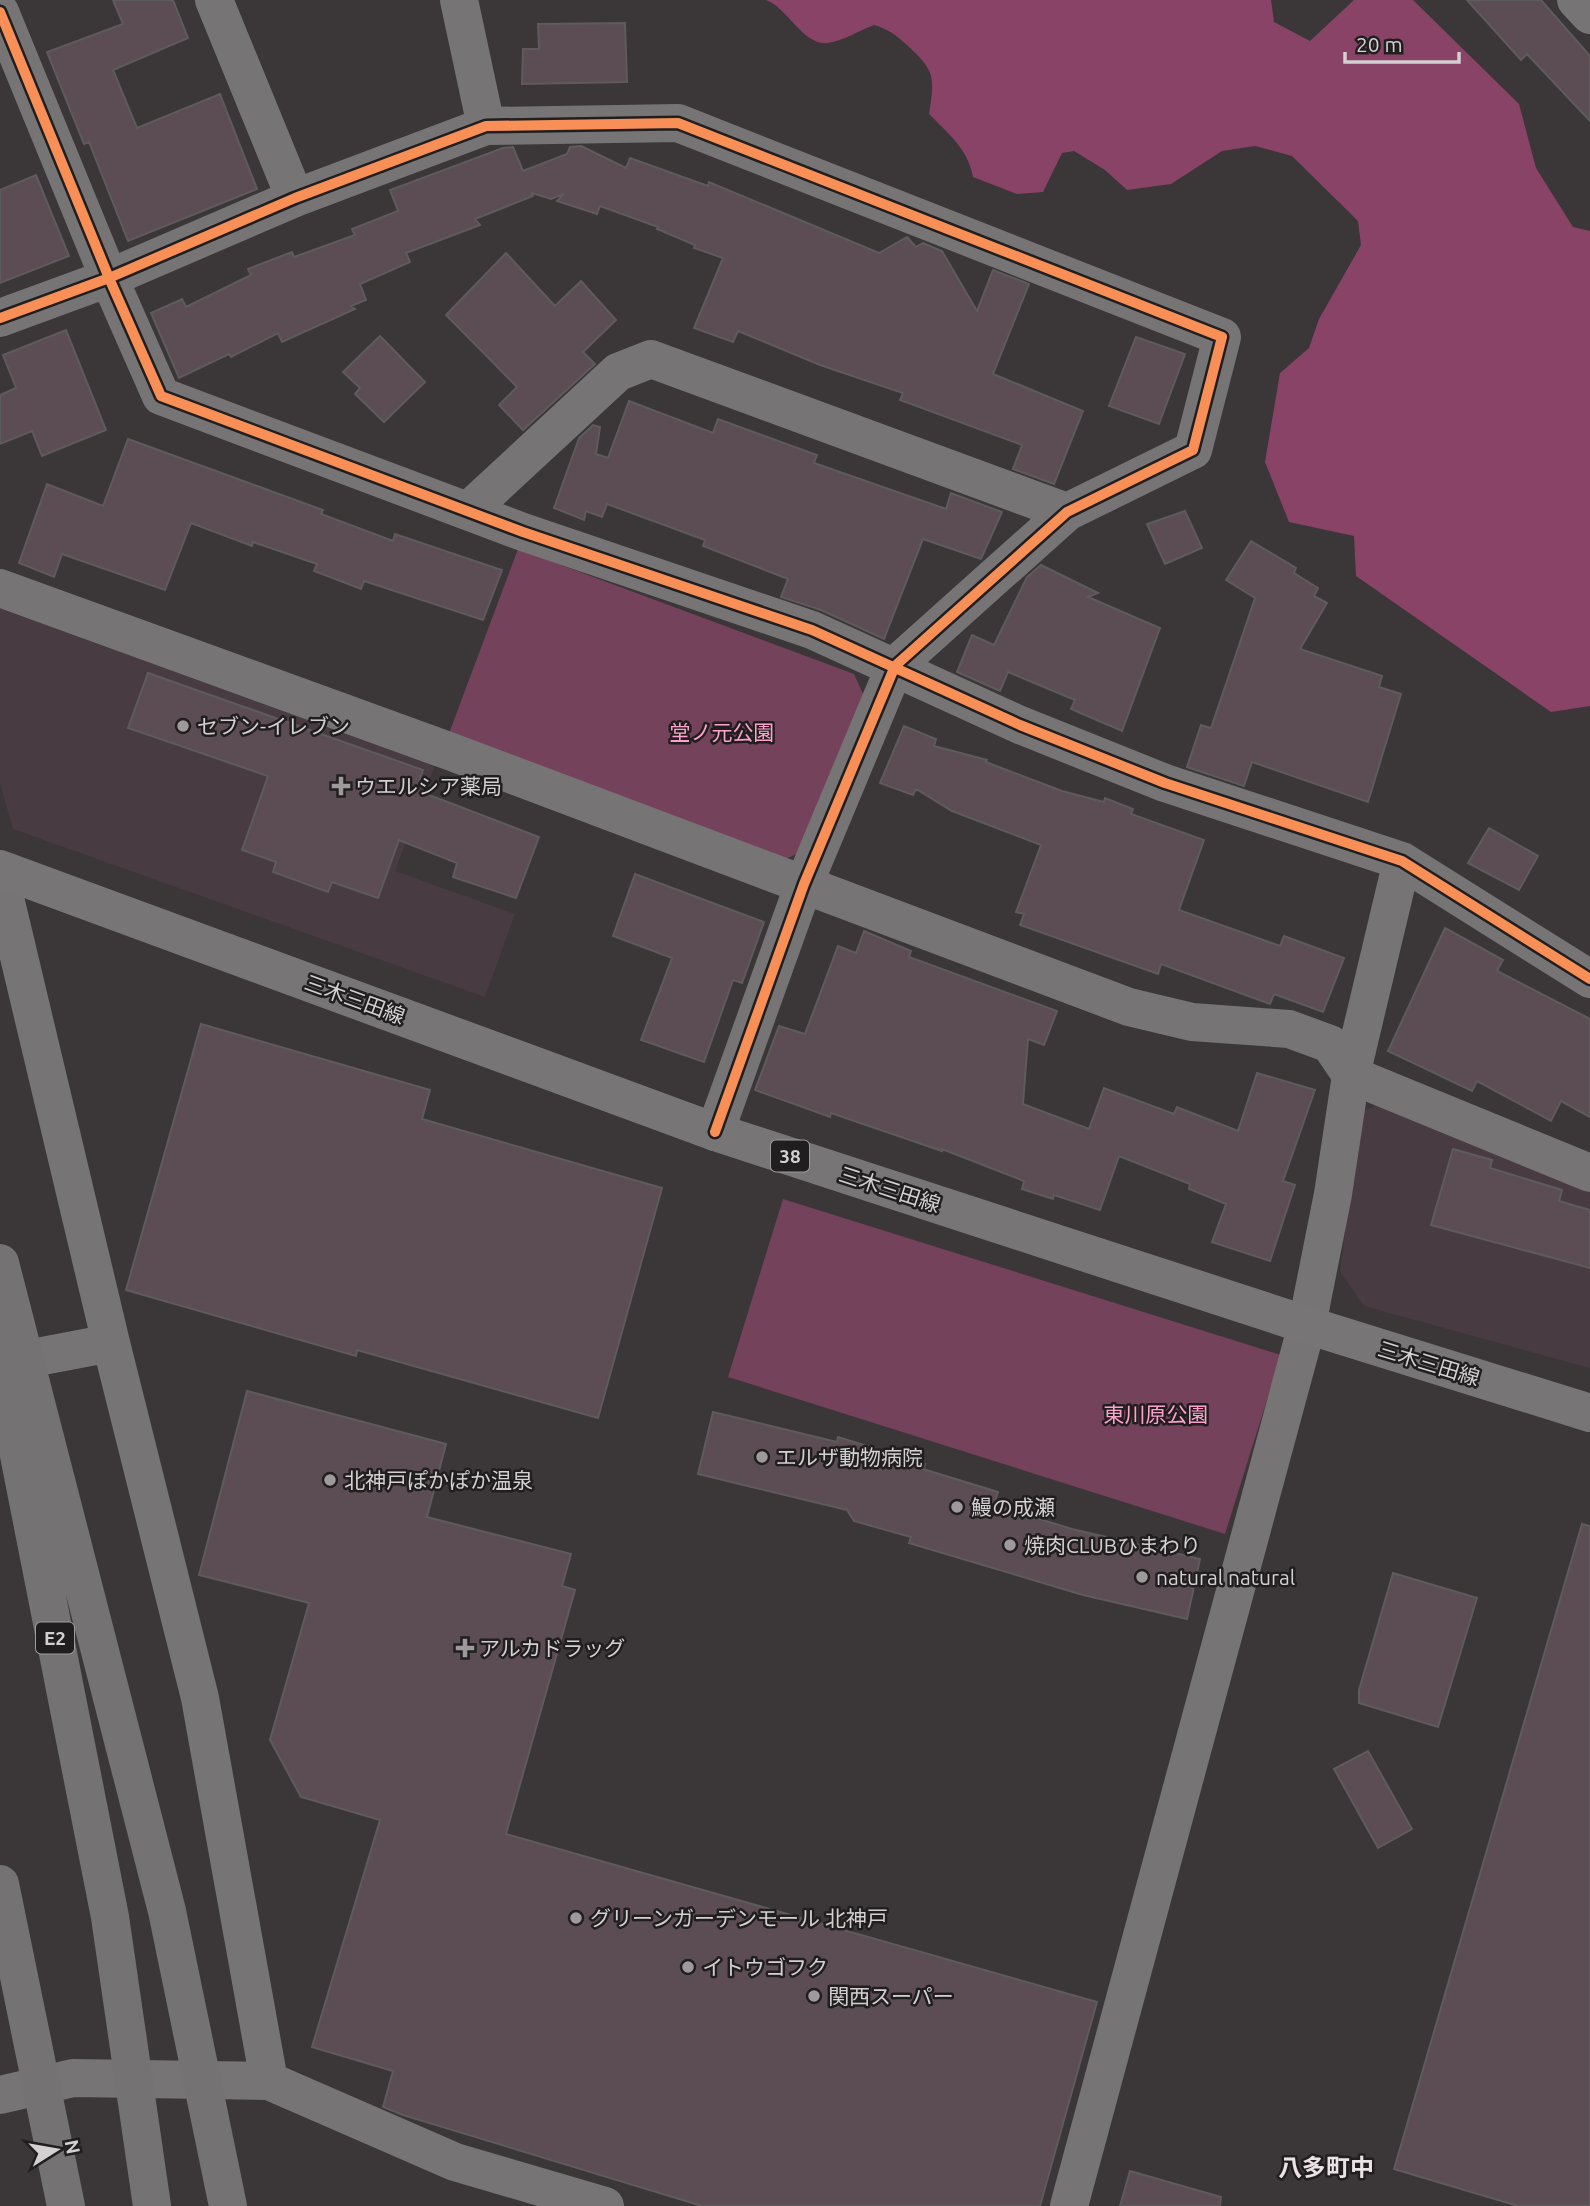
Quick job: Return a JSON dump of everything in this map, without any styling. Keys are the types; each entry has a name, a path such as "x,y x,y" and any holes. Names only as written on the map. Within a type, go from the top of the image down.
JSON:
{"highway":[{"path":"0,1264 167,1911 228,2206"},
{"name":"E2","path":"0,1361 110,1917 152,2206"},
{"path":"0,1884 66,2206"}],"main road":[{"name":"三木三田線","path":"0,869 715,1132 1307,1325 1590,1413"}],"street":[{"path":"214,0 295,198"},
{"path":"459,0 486,126"},
{"path":"1576,0 1590,15"},
{"path":"0,12 109,278 161,396 468,512 812,630 1020,725 1165,783 1402,861 1590,979"},
{"path":"0,318 109,278 295,198 486,126 678,123 1222,337 1193,450 1067,512 895,666 804,884 715,1132"},
{"path":"468,512 618,372 651,359 1067,512"},
{"path":"0,588 804,884 1129,1007 1192,1022 1289,1029 1330,1044 1351,1074 1590,1173"},
{"path":"1069,2206 1307,1325 1333,1194 1351,1074 1402,861"},
{"path":"0,877 111,1343 200,1698 269,2081"},
{"path":"0,1361 111,1343"},
{"path":"0,2095 73,2078 269,2081 455,2162 605,2206"}],"shaded area":[{"path":"766,0 1271,0 1274,22 1310,41 1354,0 1413,0 1519,104 1536,168 1573,227 1590,231 1590,706 1551,712 1356,576 1354,536 1289,522 1265,462 1280,373 1309,348 1319,319 1361,245 1358,221 1292,156 1255,146 1222,151 1171,184 1127,190 1105,170 1074,151 1062,153 1043,192 1017,194 973,177 962,150 929,114 932,82 928,68 899,38 874,25 840,40 819,42 803,33 774,4"},
{"path":"0,608 435,765 395,871 515,914 485,997 13,829 0,783"},
{"path":"1380,1103 1590,1192 1590,1368 1364,1306 1340,1272 1361,1113"}],"green space":[{"name":"堂ノ元公園","path":"518,549 854,674 864,696 801,852 781,861 448,736"},
{"name":"東川原公園","path":"783,1199 1281,1355 1225,1534 728,1377"}],"building":[{"path":"113,0 173,0 188,38 113,70 137,128 220,94 257,189 128,241 89,142 84,144 47,52 123,24"},
{"path":"1467,0 1541,0 1590,56 1590,121 1527,54 1521,60"},
{"path":"625,23 627,82 522,84 523,49 539,49 538,24"},
{"path":"581,146 626,168 630,158 708,186 709,182 879,253 907,237 916,247 923,243 942,251 977,311 993,270 1029,284 993,374 1083,411 1054,484 1013,469 1022,445 900,400 903,393 820,365 738,331 733,342 694,328 723,258 694,248 695,245 657,229 658,227 600,206 597,214 557,201 564,194 551,199 532,193 533,196 475,219 480,225 406,253 410,262 360,284 366,300 351,306 355,309 282,342 278,333 231,357 229,354 179,378 151,313 182,299 186,307 251,275 248,269 292,252 294,257 355,235 352,229 398,211 390,190 503,148 513,147 523,171 567,154 570,147"},
{"path":"36,175 69,256 0,283 0,190"},
{"path":"506,253 555,306 581,281 616,320 583,352 595,364 523,430 499,405 517,387 446,315"},
{"path":"66,330 106,430 42,456 32,431 0,444 0,395 16,388 3,355"},
{"path":"380,336 425,382 384,422 355,394 360,388 343,372"},
{"path":"1136,337 1185,354 1159,424 1109,406"},
{"path":"629,401 713,433 718,419 817,455 814,463 946,509 951,493 1002,512 981,559 923,539 884,639 821,610 781,597 788,579 703,546 705,540 607,504 602,517 586,511 584,520 554,508 579,438 593,425 600,427 596,454 608,458"},
{"path":"128,439 323,510 321,514 393,541 395,534 502,570 483,620 364,581 361,589 314,571 317,564 253,542 252,546 191,523 165,590 62,554 54,577 19,563 47,484 103,506"},
{"path":"1185,511 1202,548 1165,564 1147,524"},
{"path":"1251,541 1296,568 1294,573 1318,588 1314,596 1327,603 1300,649 1382,676 1379,687 1401,694 1368,802 1252,762 1244,786 1187,767 1201,725 1211,728 1255,598 1226,580"},
{"path":"1041,565 1098,593 1088,597 1160,628 1122,731 1071,709 1075,700 1008,672 1000,691 957,672 972,635 994,645 1027,577"},
{"path":"148,673 423,770 416,790 539,837 516,898 453,877 457,863 399,840 378,898 332,882 328,892 273,872 276,862 242,850 268,776 128,728"},
{"path":"904,726 936,739 934,746 987,760 986,762 1062,791 1104,802 1105,798 1133,809 1131,814 1204,840 1179,910 1280,946 1284,936 1344,958 1323,1012 1274,994 1270,1004 1161,964 1158,974 1020,925 1024,914 1016,912 1041,845 952,811 916,789 913,795 880,783"},
{"path":"1489,828 1538,856 1519,890 1468,863"},
{"path":"635,874 764,922 742,983 733,980 704,1062 641,1040 672,958 613,936"},
{"path":"1445,928 1503,960 1497,971 1590,1019 1590,1117 1561,1101 1551,1121 1477,1081 1472,1091 1388,1051"},
{"path":"864,931 911,951 909,957 1057,1011 1044,1045 1028,1039 1023,1104 1089,1129 1104,1088 1174,1114 1177,1107 1238,1131 1257,1073 1315,1090 1283,1181 1295,1185 1270,1261 1212,1242 1226,1204 1189,1189 1190,1184 1119,1156 1100,1210 1054,1195 1053,1199 1022,1189 1024,1181 942,1149 831,1113 830,1117 755,1090 779,1026 805,1034 838,946 856,953"},
{"path":"201,1024 430,1090 422,1119 662,1188 598,1418 357,1350 356,1356 126,1290"},
{"path":"1453,1149 1492,1160 1490,1168 1562,1190 1559,1201 1590,1210 1590,1268 1431,1225"},
{"name":"グリーンガーデンモール 北神戸","path":"247,1391 446,1444 427,1517 571,1554 562,1586 575,1590 506,1834 1097,2002 1040,2206 702,2206 383,2107 393,2071 312,2047 380,1820 301,1797 270,1740 309,1603 199,1575"},
{"path":"713,1412 837,1442 838,1437 925,1464 923,1469 998,1492 994,1505 1072,1529 1200,1559 1187,1619 1083,1595 909,1543 911,1537 854,1521 847,1510 698,1474"},
{"path":"1582,1524 1590,1526 1590,2206 1518,2206 1394,2169"},
{"path":"1393,1573 1477,1598 1438,1727 1359,1703 1359,1690"},
{"path":"1368,1751 1412,1829 1378,1848 1334,1769"},
{"path":"1130,2171 1221,2197 1220,2206 1120,2206"}],"cycle path":[{"path":"0,12 109,278 295,198 486,126 678,123 1222,337 1193,450 1067,512 895,666 804,884 715,1132"},
{"path":"0,318 109,278 161,396 523,532 812,630 1020,725 1165,783 1402,861 1590,979"}],"place":[{"name":"セブン-イレブン","path":"183,726"},
{"name":"ウエルシア薬局","path":"341,786"},
{"name":"エルザ動物病院","path":"762,1457"},
{"name":"北神戸ぽかぽか温泉","path":"330,1480"},
{"name":"鰻の成瀬","path":"957,1507"},
{"name":"焼肉CLUBひまわり","path":"1010,1545"},
{"name":"natural natural","path":"1142,1577"},
{"name":"アルカドラッグ","path":"465,1648"},
{"name":"グリーンガーデンモール 北神戸","path":"576,1918"},
{"name":"イトウゴフク","path":"688,1967"},
{"name":"関西スーパー","path":"814,1996"}],"district":[{"name":"八多町中","path":"1326,2167"}]}
